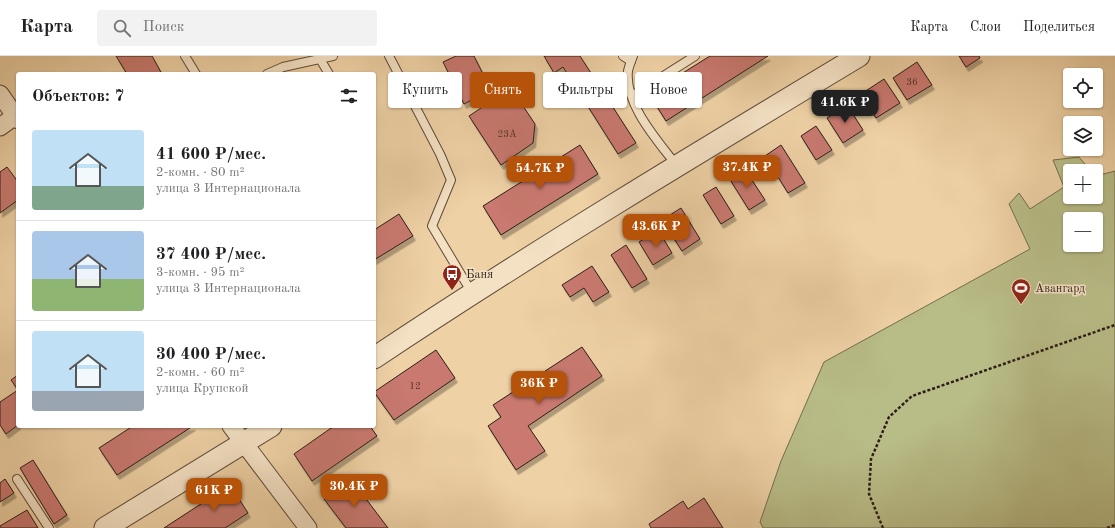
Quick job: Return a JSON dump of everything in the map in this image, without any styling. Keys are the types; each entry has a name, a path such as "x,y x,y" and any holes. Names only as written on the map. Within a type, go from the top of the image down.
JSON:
{"street":[{"path":"376,357 473,293 677,166 859,56"},
{"path":"0,94 16,118 0,127"},
{"path":"233,428 308,528"},
{"path":"105,528 268,428"}],"lane":[{"path":"185,56 195,72"},
{"path":"272,72 283,67 334,56"},
{"path":"389,56 440,154 451,180 432,226 473,293"},
{"path":"623,56 632,59 628,72 634,106 643,122 677,166"},
{"path":"632,96 695,56"},
{"path":"320,59 328,72"},
{"path":"17,479 49,528"}],"path":[{"path":"883,528 869,494 871,459 889,417 912,396 1115,325"},
{"path":"1107,528 1115,525"}],"green space":[{"name":"Авангард","path":"1079,157 1085,164 1063,164 1063,185 1053,160"},
{"name":"Авангард","path":"1115,171 1115,528 763,528 760,522 781,461 824,362 1030,249 1009,204 1019,193 1030,209 1063,188 1063,204 1103,204 1103,174"}],"building":[{"path":"116,56 152,56 161,72 126,72"},
{"path":"456,56 474,56 482,72 470,72 470,101 464,104 462,100 462,72 448,72 443,62"},
{"path":"544,56 580,56 590,72 566,72 563,67 553,72"},
{"path":"710,56 768,56 702,98 702,72 684,72"},
{"path":"959,56 979,56 980,58 966,67"},
{"path":"917,62 932,85 907,100 893,78"},
{"path":"884,79 900,103 876,118 861,94"},
{"path":"847,105 863,130 843,143 827,118"},
{"path":"481,108 524,108 535,124 533,143 501,165 469,116"},
{"path":"589,108 613,108 636,143 618,154"},
{"path":"658,108 686,108 666,121"},
{"path":"816,126 832,150 816,160 801,136"},
{"path":"580,145 598,174 501,235 483,206"},
{"path":"781,145 805,183 788,193 765,156"},
{"path":"7,167 16,179 16,201 0,213 0,172"},
{"path":"744,168 765,200 749,210 729,178"},
{"path":"716,187 734,216 721,224 703,195"},
{"path":"681,208 700,239 682,251 662,220"},
{"path":"399,214 413,236 376,259 376,229"},
{"path":"658,230 672,253 653,265 639,242"},
{"path":"626,245 647,279 632,288 611,255"},
{"path":"592,266 609,292 593,302 584,288 570,297 562,285"},
{"path":"582,347 602,376 528,426 545,451 516,470 488,426 501,417 493,405"},
{"path":"436,350 455,378 394,420 376,395 376,391"},
{"path":"16,376 16,387 11,380"},
{"path":"16,391 16,426 6,434 0,425 0,402"},
{"path":"130,428 190,428 117,475 99,448"},
{"path":"331,428 371,428 377,436 312,481 294,454"},
{"path":"33,460 67,515 54,524 20,468"},
{"path":"5,479 14,493 0,502 0,483"},
{"path":"351,479 388,528 346,528 324,499"},
{"path":"230,485 248,513 225,528 164,528"},
{"path":"704,498 723,528 651,528 649,524 683,501 688,509"},
{"path":"27,510 38,528 0,528 0,526"}],"place":[{"name":"Баня","path":"452,291"},
{"name":"Авангард","path":"1021,305"}]}
